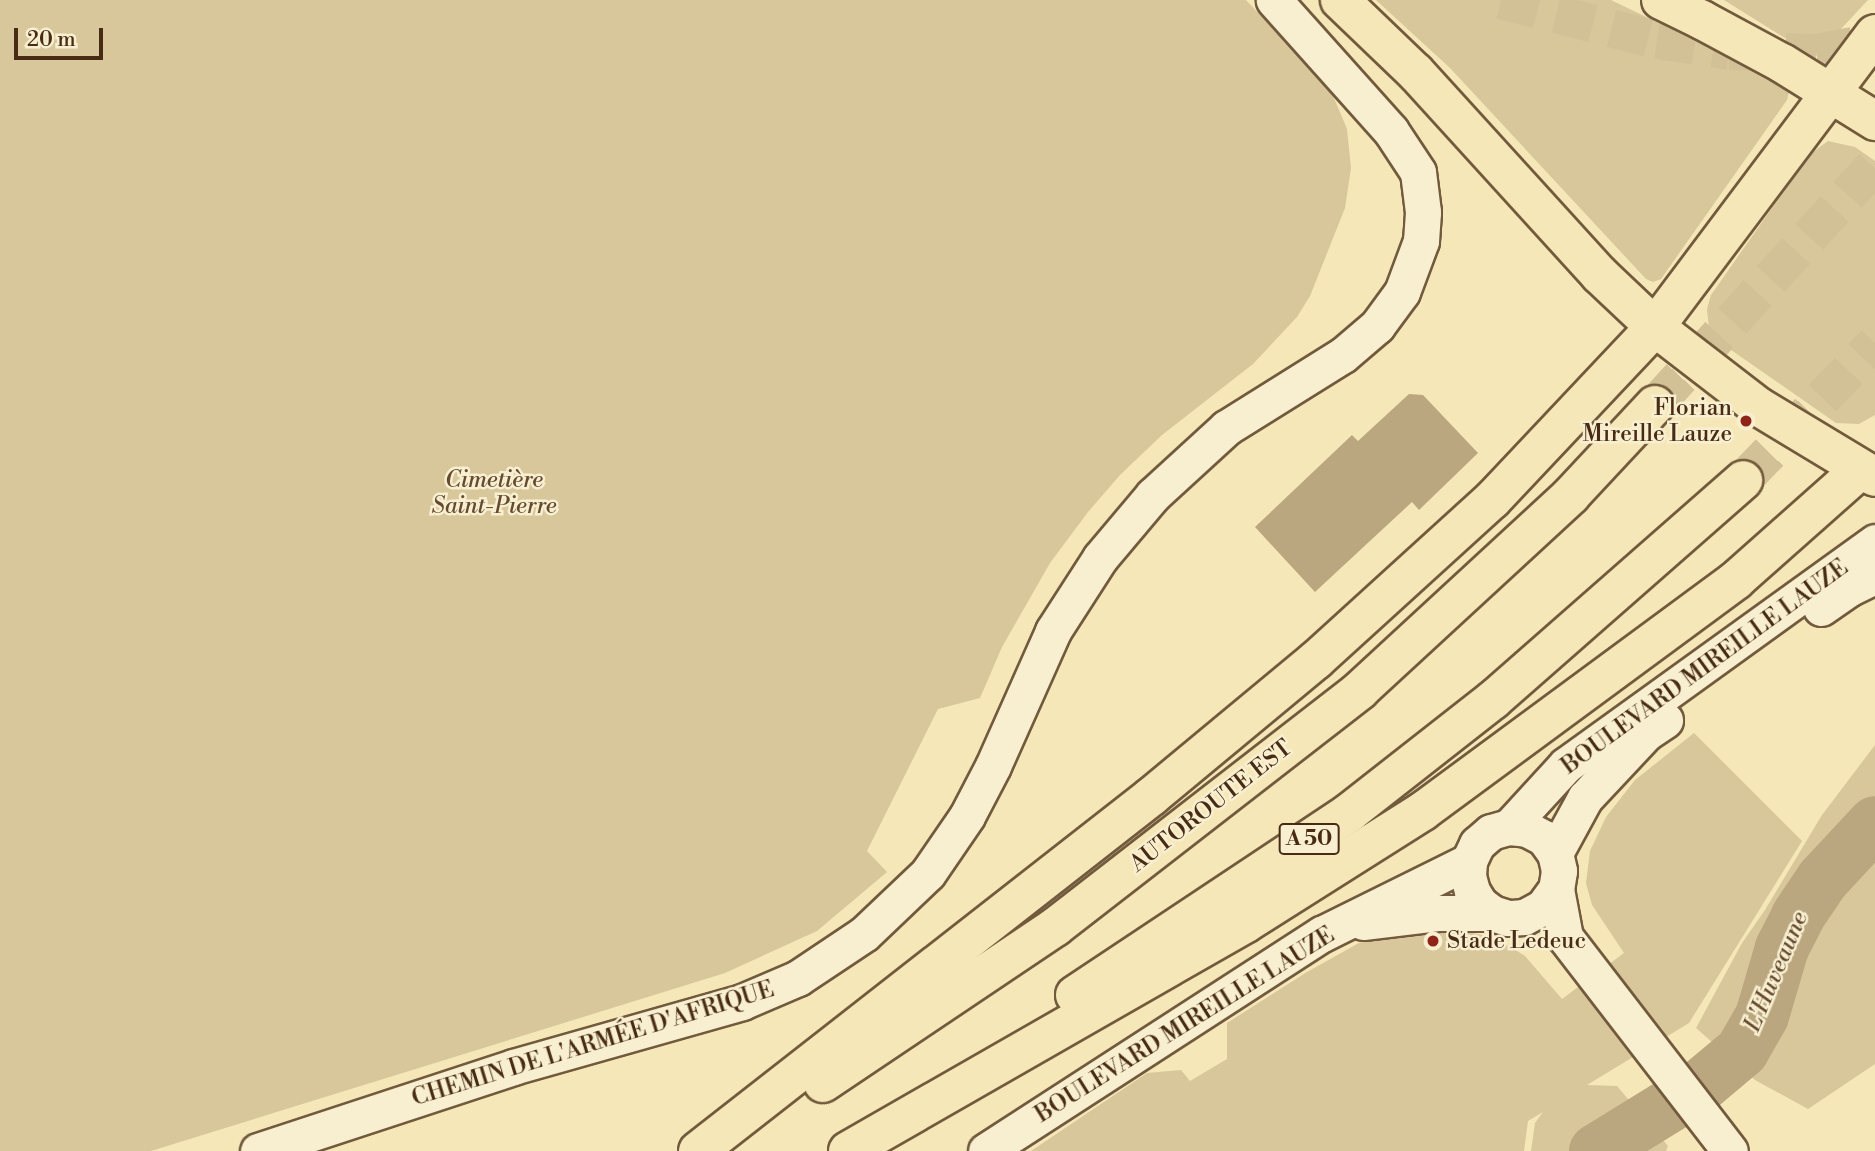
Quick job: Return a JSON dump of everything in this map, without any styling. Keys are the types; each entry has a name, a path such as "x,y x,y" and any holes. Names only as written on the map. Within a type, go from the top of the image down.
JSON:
{"main road":[{"path":"848,1151 1246,923 1423,811 1736,580 1870,467 1759,407 1655,327 1599,274 1415,72 1340,0"},
{"path":"1661,0 1695,10 1875,121"},
{"path":"698,1151 1152,796 1316,660 1492,500 1655,327 1875,34"},
{"name":"AUTOROUTE EST","path":"721,1151 1055,927 1360,690 1571,495 1655,405"},
{"name":"A 50","path":"840,1151 1350,811 1493,700 1743,480"}],"street":[{"name":"CHEMIN DE L'ARMÉE D'AFRIQUE","path":"258,1151 513,1067 742,1002 798,978 864,934 928,873 967,816 993,766 1053,631 1100,558 1153,495 1226,428 1343,355 1377,326 1402,292 1421,241 1423,212 1418,172 1391,131 1274,0"},
{"name":"BOULEVARD MIREILLE LAUZE","path":"1509,827 1566,765 1875,542"},
{"name":"BOULEVARD MIREILLE LAUZE","path":"1555,853 1586,798 1646,733 1848,589 1875,576"},
{"path":"1564,937 1480,904 1472,891 1468,876 1469,861 1477,844 1509,827 1527,829 1544,838 1555,853 1559,871 1556,889 1564,937 1726,1146"},
{"name":"BOULEVARD MIREILLE LAUZE","path":"986,1151 1322,934 1349,923 1430,878 1469,861"},
{"path":"1508,915 1543,907 1556,889"},
{"name":"BOULEVARD MIREILLE LAUZE","path":"1349,923 1439,914 1508,915"}],"green space":[{"name":"Cimetière Saint-Pierre","path":"0,0 1246,0 1331,91 1347,129 1351,168 1345,208 1310,296 1297,317 1253,364 1162,435 1120,475 1088,512 1050,563 1002,647 980,698 938,709 867,851 887,872 817,931 725,973 151,1151 0,1151"},
{"path":"1376,0 1611,0 1783,83 1789,92 1787,100 1661,279 1653,282 1646,279 1450,68"},
{"path":"1724,0 1868,0 1825,46 1811,49 1801,48"},
{"path":"1828,141 1855,147 1875,161 1875,415 1859,424 1836,423 1724,345 1709,328 1707,309 1711,295 1809,155"},
{"name":"Stade Ledeuc","path":"1694,733 1802,841 1689,1023 1587,1085 1617,1086 1668,1146 1666,1151 1531,1151 1535,1123 1543,1112 1528,1121 1524,1151 1031,1151 1147,1073 1181,1070 1190,1081 1227,1059 1227,1023 1307,972 1359,943 1409,930 1445,926 1498,939 1525,956 1562,999 1624,953 1592,905 1586,883 1590,851 1606,817 1635,780"},
{"path":"1875,745 1875,1064 1808,1109 1755,1080 1696,1028 1742,943 1822,815"}],"shaded area":[{"path":"1409,394 1423,395 1478,453 1419,510 1412,502 1315,592 1255,527 1352,435 1358,441"}],"waterway":[{"name":"L'Huveaune","path":"1596,1151 1698,1088 1742,1051 1762,1016 1782,948 1798,916 1823,879 1875,823"}],"tunnel":[{"path":"1501,0 1657,40 1729,51 1816,53 1875,42"},
{"path":"1655,405 1875,165"},
{"path":"1743,480 1875,344"}],"place":[{"name":"Florian Mireille Lauze","path":"1746,421"},
{"name":"Stade Ledeuc","path":"1433,941"}]}
